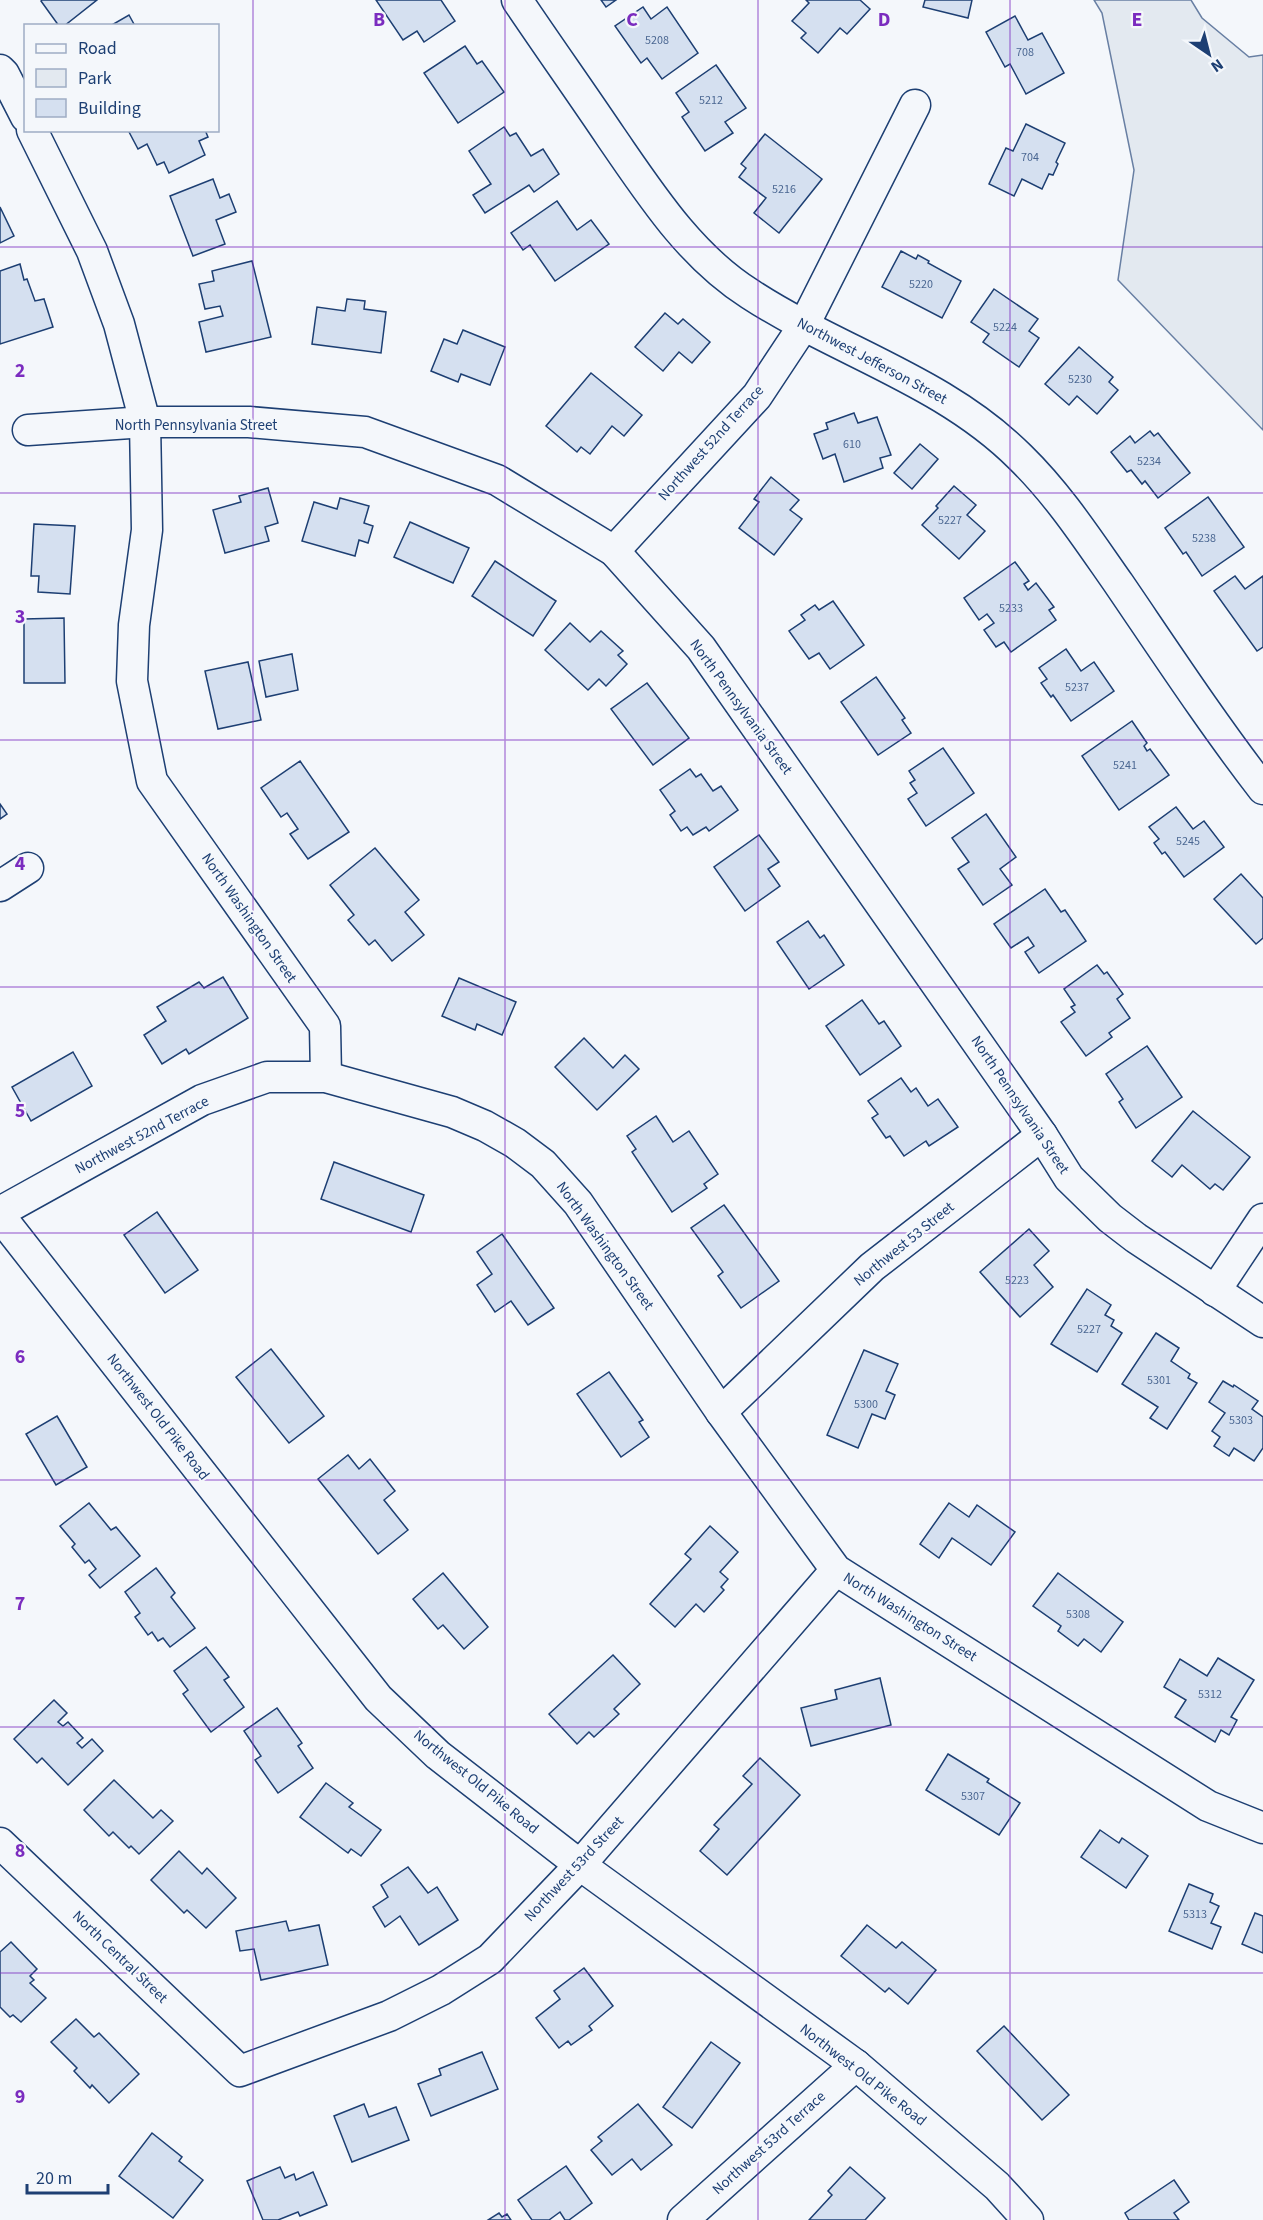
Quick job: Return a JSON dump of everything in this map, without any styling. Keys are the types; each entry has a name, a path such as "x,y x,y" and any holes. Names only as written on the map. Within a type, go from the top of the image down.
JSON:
{"street":[{"name":"Northwest Jefferson Street","path":"517,0 649,192 686,239 721,272 749,294 804,325 915,381 974,418 1020,457 1066,508 1263,789"},
{"path":"0,70 24,113"},
{"name":"Northwest 52nd Terrace","path":"614,551 757,396 804,325 915,105"},
{"name":"North Washington Street","path":"33,132 92,251 119,324 145,422 147,530 134,625 132,681 152,781 325,1026 326,1077 463,1117 515,1143 543,1164 578,1203 722,1412 836,1570 1208,1806 1263,1828"},
{"name":"North Pennsylvania Street","path":"28,430 145,422 249,422 365,432 497,480 614,551 701,648 1070,1178 1110,1218 1136,1238 1263,1322"},
{"path":"0,886 28,868"},
{"name":"Northwest 52nd Terrace","path":"0,1214 201,1100 267,1077 326,1077"},
{"name":"Northwest 53 Street","path":"722,1412 872,1267 1042,1135"},
{"name":"Northwest Old Pike Road","path":"0,1214 378,1698 438,1755 580,1865 856,2066 997,2186 1028,2220"},
{"path":"1215,1291 1263,1219"},
{"name":"Northwest 53rd Street","path":"240,2071 389,2016 441,1990 490,1959 580,1865 836,1570"},
{"name":"North Central Street","path":"0,1843 240,2071"},
{"name":"Northwest 53rd Terrace","path":"683,2220 856,2066"}],"green space":[{"path":"1094,0 1191,0 1202,18 1249,57 1263,55 1263,430 1118,280 1134,170 1102,13"}],"building":[{"path":"97,0 67,24 58,24 41,1"},
{"path":"376,0 441,0 455,21 424,42 417,31 403,40"},
{"path":"601,0 616,0 606,7"},
{"path":"806,0 860,0 870,9 847,34 840,28 818,53 801,38 806,33 792,21 809,3"},
{"path":"925,0 972,0 968,18 923,7"},
{"path":"643,7 651,19 667,7 698,53 662,79 647,58 641,63 615,26"},
{"path":"129,15 134,24 113,24"},
{"path":"1015,16 1028,40 1042,33 1064,73 1026,94 1010,64 1005,67 986,32"},
{"path":"465,46 477,64 482,61 504,92 458,123 424,73"},
{"path":"716,65 746,108 725,122 733,133 705,151 682,117 689,112 676,93"},
{"path":"1026,124 1065,143 1053,175 1049,174 1042,189 1022,179 1014,196 989,184 1006,148 1013,151"},
{"path":"504,127 510,136 516,133 531,156 543,149 559,174 534,192 529,185 485,213 473,195 491,184 469,151"},
{"path":"129,132 206,132 208,137 199,141 205,155 169,173 164,162 157,165 147,144 138,149"},
{"path":"765,134 822,179 779,233 754,213 766,198 739,177 746,168 741,164"},
{"path":"213,179 220,198 229,194 236,212 216,220 225,244 193,256 170,196"},
{"path":"557,201 577,230 591,220 609,244 555,281 530,245 523,250 511,233"},
{"path":"0,207 14,236 0,243"},
{"path":"901,251 916,259 918,255 961,281 942,318 882,287"},
{"path":"252,261 271,337 206,352 199,322 223,316 220,306 205,309 199,284 214,281 212,271"},
{"path":"20,264 24,280 27,279 35,301 44,299 53,327 0,344 0,271"},
{"path":"994,289 1038,319 1029,331 1039,338 1019,367 983,342 989,334 971,322"},
{"path":"347,299 365,301 364,309 386,312 381,353 312,344 317,307 345,311"},
{"path":"665,313 678,324 683,319 710,342 692,363 679,352 663,371 635,347"},
{"path":"463,330 505,347 490,385 461,374 458,382 431,371 444,339 457,344"},
{"path":"1079,347 1113,377 1109,382 1118,390 1097,414 1077,396 1069,405 1045,384"},
{"path":"591,373 642,415 624,436 612,426 590,454 581,447 577,452 546,426"},
{"path":"854,413 858,423 877,417 891,455 880,458 883,468 844,482 835,454 823,459 814,434 828,429 826,423"},
{"path":"1150,431 1154,436 1158,433 1190,473 1158,498 1145,481 1142,484 1131,470 1127,472 1111,452 1130,436 1135,443"},
{"path":"920,444 938,459 912,489 894,473"},
{"path":"771,477 799,500 790,510 802,519 774,555 739,528 759,502 754,499"},
{"path":"954,486 976,505 967,515 985,531 959,559 922,525"},
{"path":"268,488 278,523 265,527 269,541 225,553 213,510 241,502 239,496"},
{"path":"1208,497 1244,547 1202,576 1186,552 1183,554 1165,528"},
{"path":"340,498 369,506 364,523 373,526 368,543 359,540 355,556 302,541 314,502 337,509"},
{"path":"410,522 469,548 453,583 394,557"},
{"path":"34,524 75,526 70,594 38,592 39,576 31,576"},
{"path":"495,561 556,601 533,636 472,596"},
{"path":"1015,562 1029,581 1024,584 1028,590 1036,583 1054,607 1049,610 1056,620 1011,652 1004,642 996,647 984,630 994,623 987,614 979,620 964,598"},
{"path":"1235,576 1245,589 1263,576 1263,647 1257,651 1214,591"},
{"path":"833,601 864,645 830,669 819,653 809,659 789,631 805,620 801,615 815,605 819,610"},
{"path":"64,618 65,683 24,683 24,619"},
{"path":"570,623 590,642 601,631 623,651 618,655 627,664 606,686 599,679 588,690 545,650"},
{"path":"1066,649 1081,671 1094,662 1114,691 1071,721 1053,695 1051,697 1041,683 1047,679 1039,668"},
{"path":"292,654 298,690 266,697 259,661"},
{"path":"248,662 261,720 218,729 205,671"},
{"path":"876,677 905,718 902,720 911,733 878,755 841,702"},
{"path":"647,683 689,738 653,765 611,709"},
{"path":"1132,721 1147,743 1144,746 1147,751 1150,749 1169,775 1119,810 1082,756"},
{"path":"943,748 974,793 926,826 908,799 917,793 910,783 915,780 909,771"},
{"path":"300,761 349,832 308,859 290,834 298,829 287,813 281,817 261,788"},
{"path":"690,769 696,777 701,774 713,791 721,786 738,810 709,831 706,827 693,835 687,827 681,831 670,815 675,811 660,790"},
{"path":"0,804 7,814 0,819"},
{"path":"1176,807 1193,829 1204,821 1224,847 1184,877 1165,852 1162,854 1154,843 1159,839 1149,827"},
{"path":"986,814 1016,857 1000,869 1012,885 983,905 958,869 969,862 952,838"},
{"path":"759,835 779,862 768,869 780,886 745,911 714,867"},
{"path":"375,848 419,900 405,912 424,935 392,961 375,940 369,945 348,920 354,915 330,885"},
{"path":"1241,874 1263,898 1263,938 1256,944 1214,899"},
{"path":"1045,889 1061,912 1065,910 1086,941 1039,973 1025,952 1034,946 1028,937 1011,948 994,924"},
{"path":"808,921 820,938 824,935 844,965 809,989 777,942"},
{"path":"1097,965 1104,974 1107,972 1123,994 1117,999 1130,1018 1109,1033 1112,1037 1086,1056 1061,1022 1075,1012 1071,1007 1075,1005 1064,989"},
{"path":"223,977 248,1018 189,1054 186,1049 162,1064 144,1035 166,1021 157,1007 199,982 204,988"},
{"path":"459,978 516,1002 502,1035 477,1024 475,1030 442,1016"},
{"path":"862,1000 879,1024 884,1021 901,1046 860,1075 826,1026"},
{"path":"584,1038 613,1068 625,1055 639,1069 597,1110 555,1067"},
{"path":"1147,1046 1182,1097 1136,1128 1119,1102 1123,1099 1106,1074"},
{"path":"73,1052 92,1086 31,1121 12,1087"},
{"path":"901,1078 911,1092 916,1088 928,1106 938,1099 958,1127 929,1146 926,1141 904,1156 890,1136 886,1138 872,1118 878,1114 868,1101"},
{"path":"1193,1111 1250,1157 1223,1190 1215,1184 1210,1189 1182,1165 1172,1177 1152,1161"},
{"path":"656,1116 673,1142 689,1131 718,1174 704,1184 707,1188 672,1212 632,1152 636,1149 627,1136"},
{"path":"334,1162 424,1195 411,1232 321,1199"},
{"path":"724,1205 779,1281 741,1308 718,1276 723,1272 691,1228"},
{"path":"157,1212 198,1270 165,1293 124,1235"},
{"path":"1029,1229 1049,1251 1034,1265 1053,1287 1020,1317 980,1272"},
{"path":"502,1234 554,1308 528,1325 511,1301 495,1312 477,1285 492,1274 477,1252"},
{"path":"1087,1289 1111,1305 1105,1315 1114,1320 1111,1326 1122,1333 1097,1372 1051,1344"},
{"path":"1156,1333 1179,1348 1171,1361 1190,1374 1188,1378 1197,1383 1167,1429 1150,1418 1158,1407 1122,1384"},
{"path":"271,1349 324,1416 289,1443 236,1377"},
{"path":"864,1350 898,1364 886,1391 895,1395 885,1419 872,1414 858,1448 827,1435"},
{"path":"609,1372 643,1420 639,1422 649,1437 621,1457 577,1394"},
{"path":"1223,1381 1233,1387 1234,1385 1258,1401 1252,1409 1263,1417 1263,1448 1254,1461 1234,1448 1229,1456 1214,1446 1220,1437 1212,1431 1225,1413 1209,1402"},
{"path":"57,1416 87,1467 56,1485 26,1434"},
{"path":"348,1455 359,1469 370,1459 395,1491 384,1500 408,1530 378,1554 318,1479"},
{"path":"89,1503 111,1530 116,1527 140,1556 100,1588 89,1575 96,1569 89,1560 85,1563 72,1547 75,1544 60,1526"},
{"path":"949,1503 969,1517 977,1505 1015,1532 991,1565 952,1538 939,1558 920,1544"},
{"path":"710,1526 738,1552 720,1572 728,1579 721,1587 724,1590 704,1612 696,1604 675,1627 650,1604 691,1559 685,1554"},
{"path":"156,1568 175,1593 171,1597 195,1628 170,1647 163,1638 158,1641 152,1632 148,1635 135,1617 140,1613 125,1592"},
{"path":"443,1573 488,1627 464,1649 443,1625 438,1629 413,1599"},
{"path":"1058,1573 1123,1622 1101,1652 1084,1639 1078,1646 1058,1631 1061,1626 1033,1606"},
{"path":"206,1647 229,1677 224,1680 244,1707 211,1732 183,1694 188,1690 174,1671"},
{"path":"613,1655 640,1684 614,1709 619,1714 594,1737 589,1732 577,1744 549,1714"},
{"path":"1218,1658 1254,1680 1231,1717 1237,1720 1229,1735 1221,1730 1215,1742 1175,1717 1186,1700 1164,1687 1180,1659 1207,1676"},
{"path":"880,1678 891,1725 811,1746 801,1708 837,1699 835,1690"},
{"path":"54,1700 67,1713 58,1722 63,1726 68,1722 83,1738 77,1743 82,1748 92,1739 103,1751 68,1785 42,1758 37,1763 14,1739"},
{"path":"277,1708 302,1743 298,1746 313,1768 278,1793 255,1760 261,1756 244,1731"},
{"path":"948,1754 989,1779 987,1782 1020,1803 999,1835 926,1790"},
{"path":"760,1758 800,1795 727,1875 700,1851 719,1829 714,1825 752,1784 743,1776"},
{"path":"114,1780 153,1818 161,1810 173,1821 139,1854 131,1846 129,1848 113,1832 109,1836 84,1810"},
{"path":"326,1783 353,1803 349,1807 381,1830 361,1856 351,1849 348,1853 300,1817"},
{"path":"1100,1830 1119,1843 1122,1838 1148,1856 1126,1888 1081,1857"},
{"path":"179,1851 202,1874 207,1868 236,1898 206,1928 187,1910 184,1913 151,1880"},
{"path":"408,1867 428,1893 437,1887 458,1920 419,1945 400,1916 385,1927 373,1907 388,1897 381,1885"},
{"path":"1189,1884 1213,1894 1210,1902 1219,1906 1211,1923 1221,1927 1212,1949 1169,1931"},
{"path":"1255,1913 1263,1916 1263,1953 1242,1944"},
{"path":"286,1921 289,1931 319,1925 328,1965 261,1980 254,1949 240,1951 236,1931"},
{"path":"867,1925 896,1948 902,1942 936,1970 908,2004 889,1988 885,1992 841,1956"},
{"path":"11,1942 37,1969 30,1976 34,1980 30,1983 46,1998 21,2022 13,2015 10,2017 0,2007 0,1952"},
{"path":"584,1968 613,2006 589,2026 592,2030 571,2045 568,2041 559,2048 536,2018 560,1999 554,1991"},
{"path":"76,2019 94,2037 99,2033 139,2074 109,2103 92,2085 90,2088 74,2071 77,2068 51,2042"},
{"path":"1004,2026 1069,2095 1042,2120 977,2051"},
{"path":"711,2042 740,2063 692,2128 663,2107"},
{"path":"482,2052 498,2089 431,2116 418,2084 441,2075 439,2069"},
{"path":"364,2104 369,2117 396,2107 409,2140 352,2162 334,2116"},
{"path":"638,2104 672,2145 641,2170 632,2159 612,2175 591,2150 602,2141 598,2137"},
{"path":"152,2133 182,2157 179,2161 203,2180 173,2218 119,2176"},
{"path":"566,2166 592,2203 569,2220 565,2220 560,2212 549,2220 532,2220 518,2200"},
{"path":"280,2167 285,2178 294,2174 296,2180 313,2172 327,2205 300,2216 298,2212 278,2220 263,2220 247,2181"},
{"path":"850,2167 885,2198 865,2220 809,2220 832,2195 828,2191"},
{"path":"1174,2180 1189,2202 1174,2213 1179,2220 1129,2220 1125,2213"},
{"path":"499,2213 502,2217 507,2214 511,2220 488,2220"}]}
